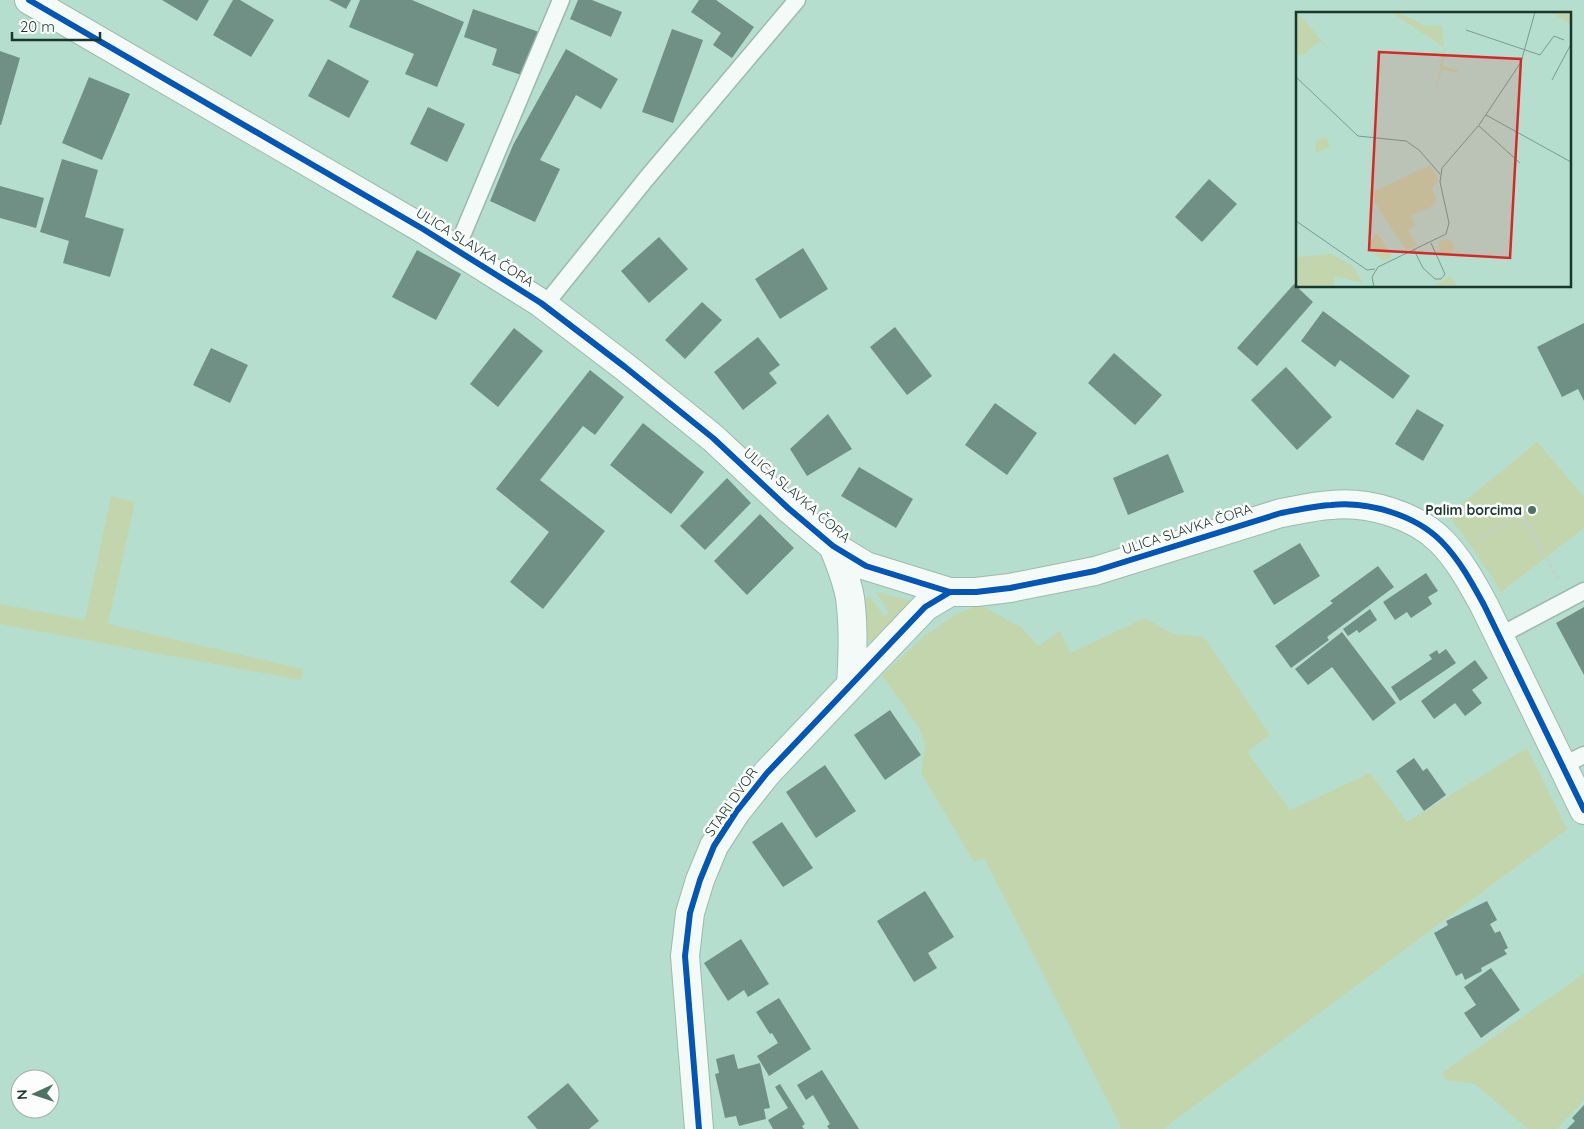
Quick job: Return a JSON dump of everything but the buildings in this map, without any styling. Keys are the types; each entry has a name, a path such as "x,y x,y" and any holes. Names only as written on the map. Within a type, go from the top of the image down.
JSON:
{"street":[{"name":"ULICA SLAVKA ČORA","path":"29,0 414,224 544,306 625,366 713,438 788,508 833,546 866,566 950,592 976,592 1010,588 1095,571 1282,512 1332,504 1373,508 1398,515 1429,531 1442,542 1467,575 1499,636 1573,761 1584,810"},
{"path":"833,546 850,597 852,624 851,684"},
{"name":"STARI DVOR","path":"699,1129 685,956 690,913 700,880 714,846 760,780 925,607 950,592"}],"lane":[{"path":"456,250 561,0"},
{"path":"544,306 646,178 797,0"},
{"path":"1499,636 1577,595"}],"path":[{"path":"1452,555 1521,514 1577,595"}],"green space":[{"path":"1537,442 1584,497 1584,528 1501,592 1476,553 1448,515"},
{"path":"111,496 135,502 108,624 303,669 301,680 0,624 0,604 85,620"},
{"path":"876,592 916,602 878,644 868,639 865,600 869,595 884,617 889,613"},
{"path":"980,605 1021,627 1038,646 1060,631 1070,653 1145,618 1173,634 1204,637 1270,735 1247,752 1290,810 1370,773 1407,822 1527,748 1567,829 1163,1129 1122,1129 984,858 974,862 921,773 925,746 919,728 882,675 923,637 956,614"},
{"path":"1584,974 1584,1100 1557,1129 1528,1129 1475,1084 1446,1080 1442,1073"}],"cycle path":[{"path":"29,0 423,229 541,303 625,367 713,438 788,508 833,546 866,566 950,592 976,592 1010,588 1095,571 1281,513 1312,507 1345,504 1360,505 1405,517 1441,541 1470,580 1584,810"},
{"path":"699,1129 685,956 690,913 700,880 714,846 736,812 767,773 925,607 950,592"}],"place":[{"name":"Palim borcima","path":"1532,510"}]}
